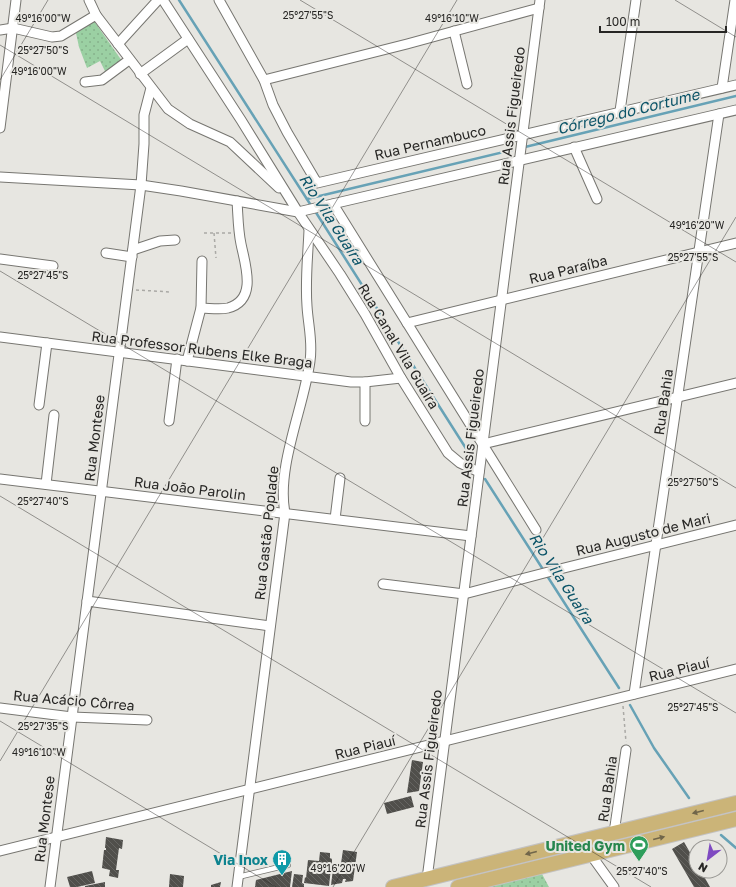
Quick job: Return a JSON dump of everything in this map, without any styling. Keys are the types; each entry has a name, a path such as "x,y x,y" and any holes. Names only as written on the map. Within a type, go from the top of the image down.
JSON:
{"main road":[{"path":"393,887 736,803"},
{"path":"677,817 682,832"},
{"path":"458,887 736,819"}],"street":[{"path":"0,128 16,0"},
{"path":"89,0 96,15 168,109 190,124 230,142 286,194"},
{"path":"118,44 158,0"},
{"name":"Rua Canal Vila Guaíra","path":"163,0 309,230 340,274 365,314 401,378 448,453 460,463 479,472"},
{"path":"218,0 264,80 454,31 540,4"},
{"path":"620,111 636,0"},
{"path":"722,88 734,24 735,0"},
{"name":"Rua Assis Figueiredo","path":"427,879 540,4"},
{"path":"0,30 13,28 52,36 61,36 96,15"},
{"path":"454,31 467,84"},
{"path":"140,74 188,38"},
{"path":"85,82 102,80 129,60"},
{"name":"Rua Pernambuco","path":"264,80 287,132 317,183 736,85"},
{"name":"Rua Montese","path":"50,887 141,185 144,144 144,114 151,88"},
{"path":"0,177 141,185 298,212 736,110"},
{"name":"Rua Bahia","path":"634,694 719,114"},
{"path":"574,147 597,199"},
{"path":"200,308 227,308 238,303 243,297 248,280 248,269 239,233 237,201"},
{"name":"Rua Canal Vila Guaíra","path":"333,204 536,530"},
{"name":"Rua Gastão Poplade","path":"237,887 285,513 282,497 285,470 307,376 311,351 306,291 309,230"},
{"path":"106,253 132,253 160,241 175,240"},
{"name":"Rua Paraíba","path":"407,323 736,243"},
{"path":"0,260 53,266"},
{"path":"187,361 200,308 202,261"},
{"name":"Rua Professor Rubens Elke Braga","path":"0,337 365,382 401,378"},
{"path":"39,405 47,343"},
{"path":"169,422 177,359"},
{"path":"365,382 365,421"},
{"path":"483,444 736,383"},
{"path":"46,484 54,415"},
{"path":"335,519 340,478"},
{"name":"Rua João Parolin","path":"0,479 471,536"},
{"name":"Rua Augusto de Mari","path":"464,594 537,574 736,525"},
{"path":"383,584 464,594"},
{"path":"87,601 270,626"},
{"name":"Rua Piauí","path":"0,851 736,669"},
{"name":"Rua Acácio Côrrea","path":"0,708 72,717 147,720"},
{"name":"Rua Bahia","path":"614,833 626,750"},
{"path":"591,855 614,887"}],"lane":[{"path":"238,877 288,865"}],"path":[{"path":"204,233 239,233"},
{"path":"214,233 216,258"},
{"path":"128,289 171,292"},
{"path":"622,698 626,750"}],"green space":[{"path":"94,21 122,61 106,73 100,61 87,68 79,47 76,33"},
{"path":"542,874 549,887 489,887"}],"building":[{"path":"412,760 423,762 419,791 407,793"},
{"path":"411,796 414,807 387,814 384,803"},
{"path":"106,837 123,840 122,849 119,848 116,870 119,870 118,878 109,876 110,870 102,868 104,850 106,850"},
{"path":"684,842 688,849 688,877 672,849"},
{"path":"343,850 357,852 353,881 345,882 346,879 343,879 342,883 331,885 333,869 340,870"},
{"path":"320,852 330,853 330,858 332,859 332,866 329,865 329,868 331,868 329,886 304,883 308,860 319,861"},
{"path":"92,871 95,883 70,887 67,877"},
{"name":"Via Inox","path":"292,871 290,887 255,887 256,880"},
{"path":"170,874 184,876 183,887 169,887"},
{"path":"294,874 303,875 302,883 304,884 304,887 292,887"},
{"path":"689,879 706,879 710,887 694,887"},
{"path":"105,882 105,887 85,887 85,886"},
{"path":"221,882 220,887 211,887 211,885"}],"waterway":[{"name":"Rio Vila Guaíra","path":"179,0 312,207"},
{"name":"Córrego do Cortume","path":"525,147 736,96"},
{"name":"Córrego do Cortume","path":"307,199 512,150"},
{"name":"Rio Vila Guaíra","path":"315,211 467,450"},
{"name":"Rio Vila Guaíra","path":"485,479 619,688"},
{"name":"Rio Vila Guaíra","path":"630,705 654,748 689,798"},
{"name":"Rio Vila Guaíra","path":"721,835 736,848"}],"place":[{"name":"United Gym","path":"639,862"},
{"name":"Via Inox","path":"282,876"}]}
